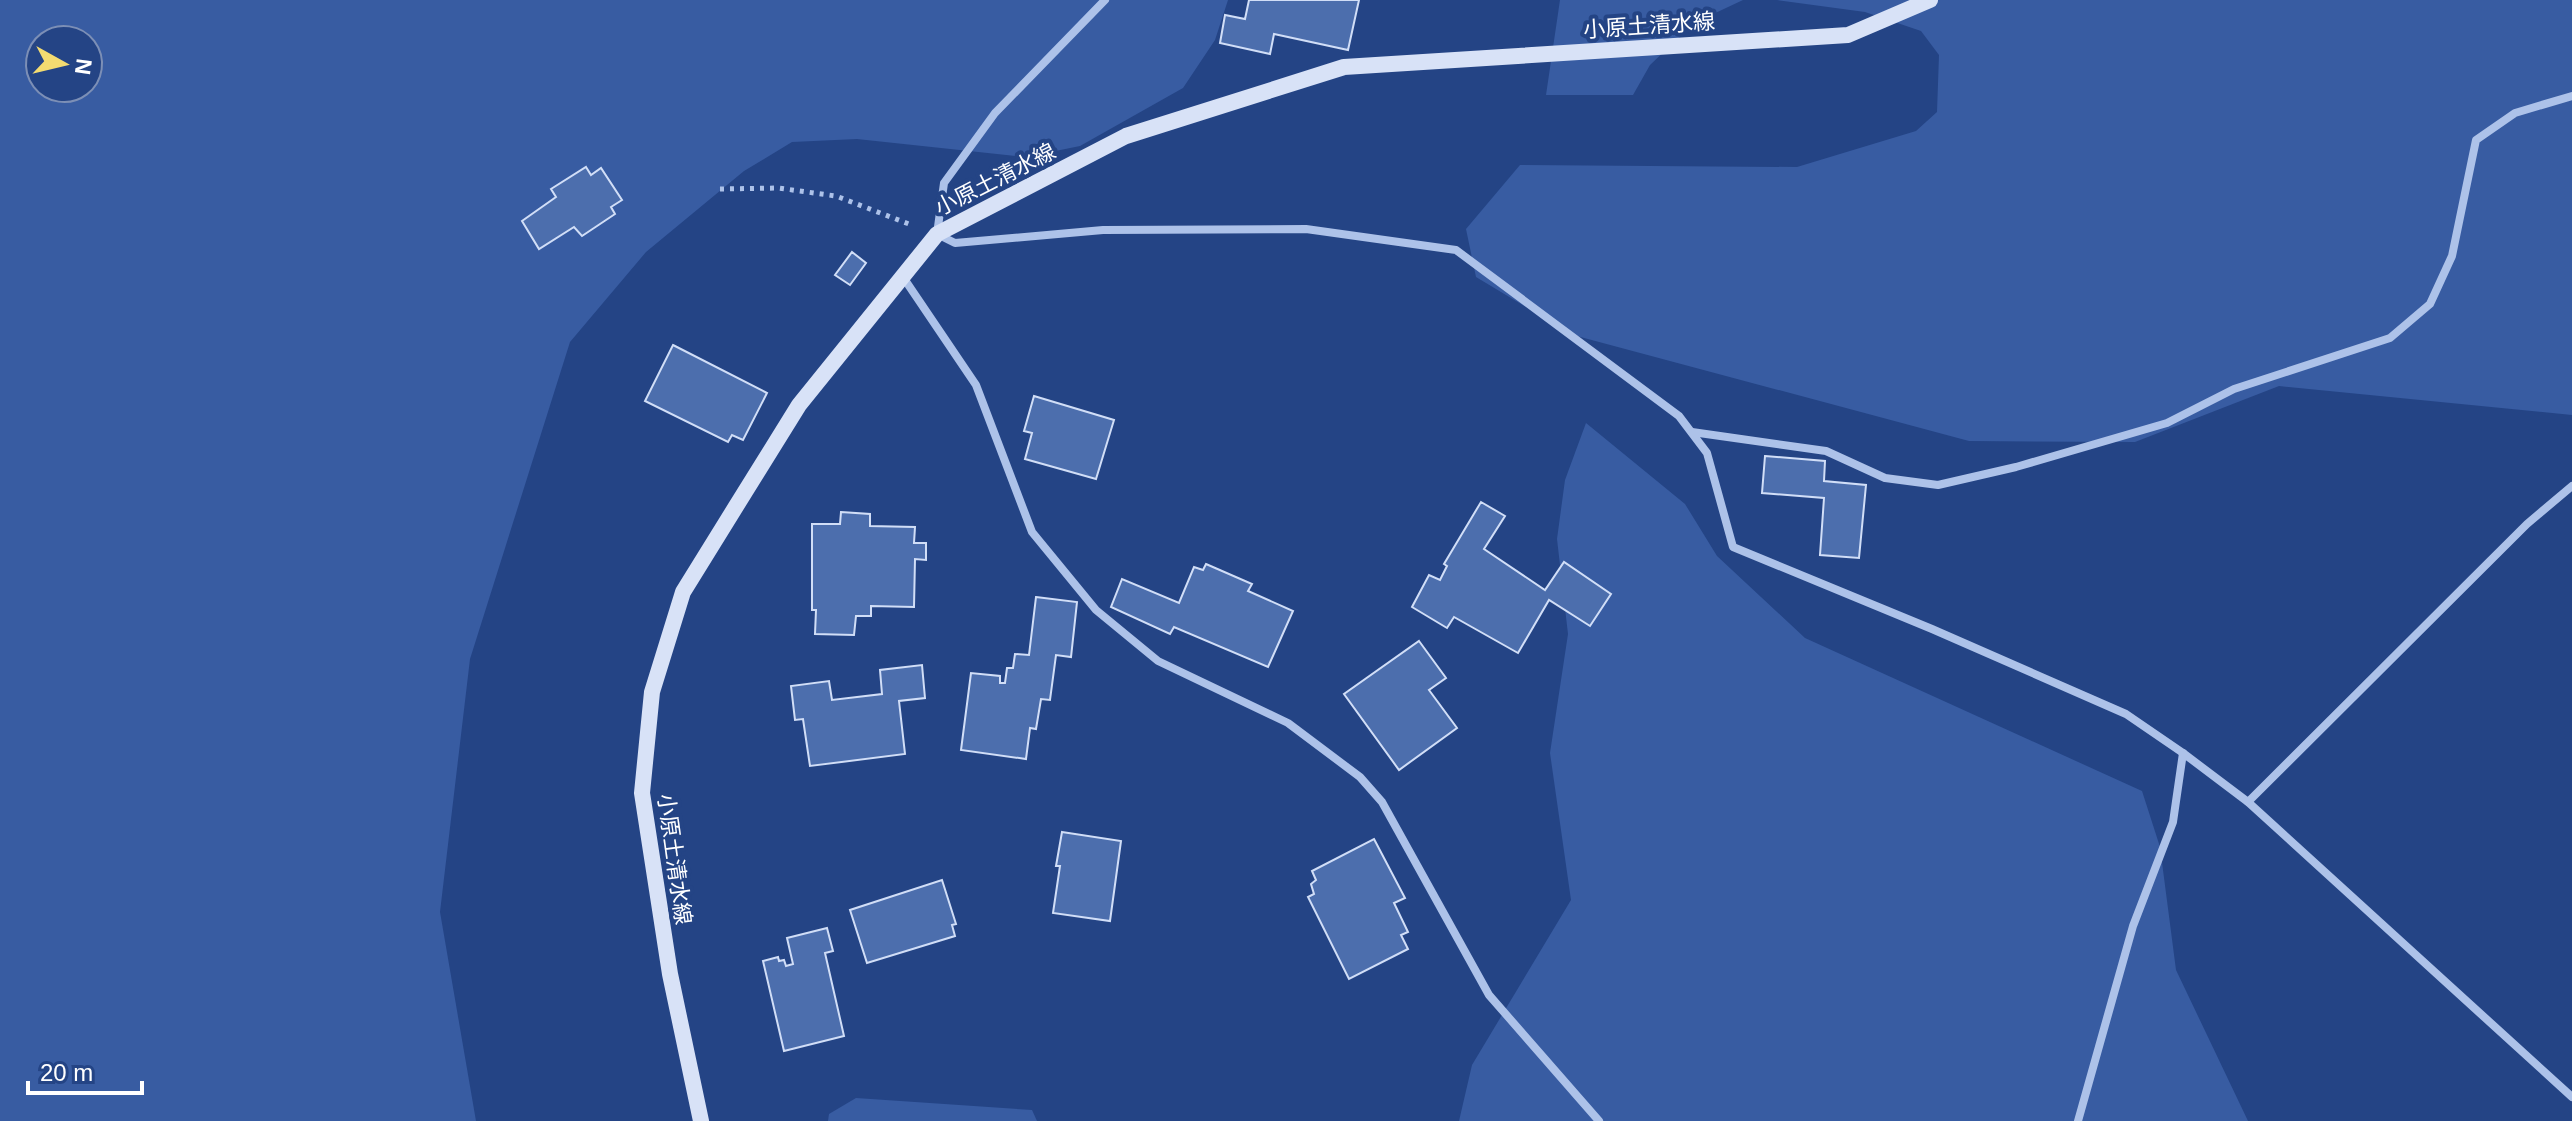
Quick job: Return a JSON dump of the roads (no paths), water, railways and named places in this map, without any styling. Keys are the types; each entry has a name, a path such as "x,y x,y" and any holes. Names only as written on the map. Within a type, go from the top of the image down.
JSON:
{"main road":[{"name":"小原土清水線","path":"701,1121 670,974 642,793 652,692 683,592 799,405 937,234 1126,136 1344,67 1848,35 1930,0"}],"street":[{"path":"1105,0 995,113 944,183 937,234 955,243 1103,230 1306,229 1456,250 1679,416 1707,453 1733,547 2126,714 2248,802 2572,1097"},
{"path":"1691,432 1826,451 1885,478 1938,485 2016,467 2167,423 2234,389 2390,338 2430,304 2452,256 2476,140 2515,113 2572,96"},
{"path":"902,276 976,385 1032,532 1096,610 1158,661 1288,723 1360,777 1382,802 1489,995 1599,1121"},
{"path":"2248,802 2527,524 2572,486"},
{"path":"2078,1121 2133,926 2173,822 2183,753"}]}
